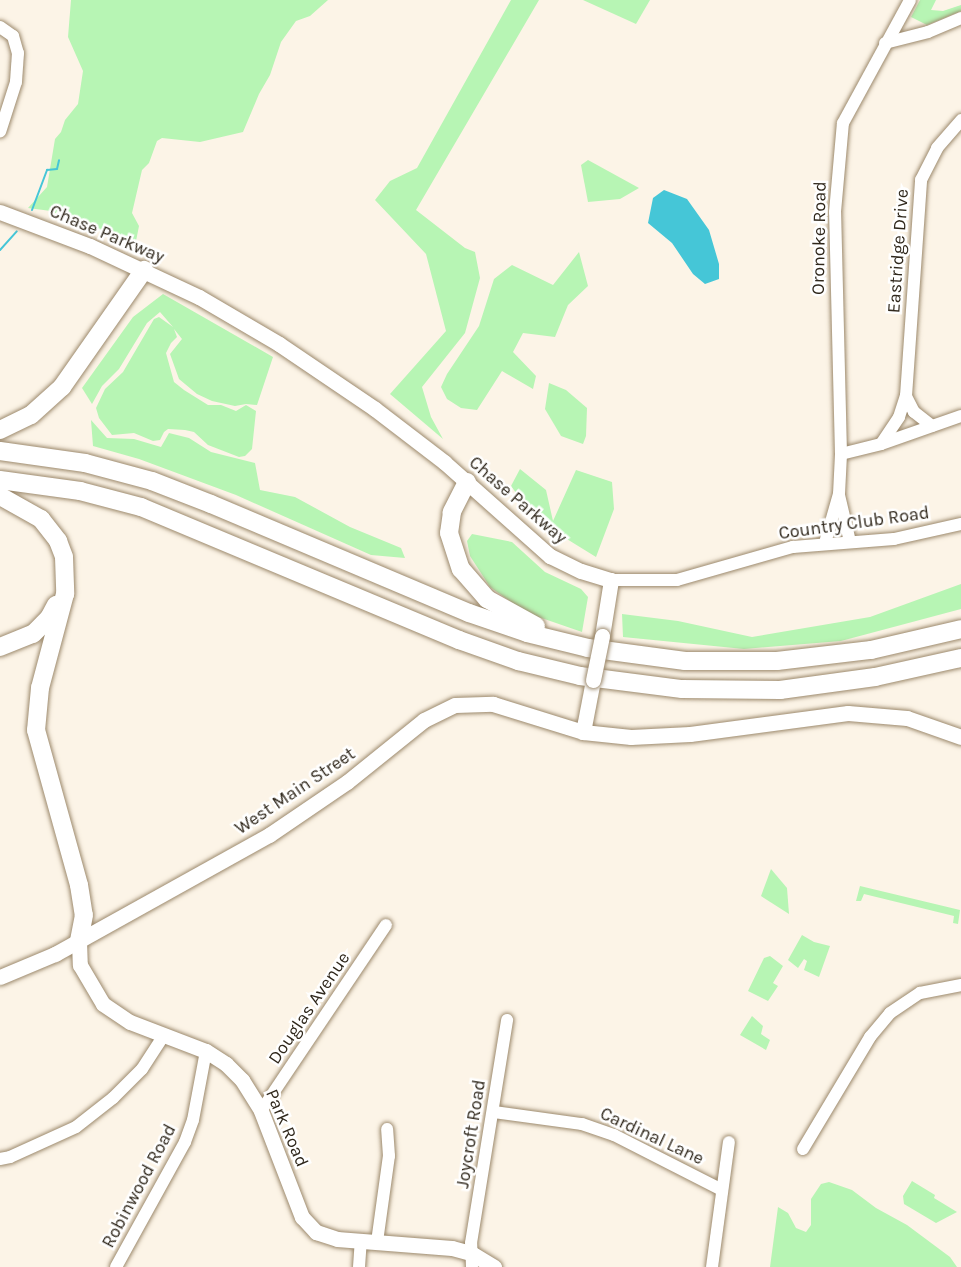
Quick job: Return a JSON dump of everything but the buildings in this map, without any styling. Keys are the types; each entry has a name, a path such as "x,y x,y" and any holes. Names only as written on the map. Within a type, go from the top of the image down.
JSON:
{"highway":[{"path":"0,430 31,415 62,387 144,270"},
{"path":"0,451 86,463 152,481 469,614 558,641 651,657 716,662 809,659 872,650 961,629"},
{"path":"0,480 80,491 141,507 459,640 518,661 580,676 682,689 780,690 875,678 961,658"},
{"path":"467,483 452,512 449,533 461,568 477,591 500,607 543,628 651,657"},
{"path":"0,496 41,519 58,541 64,557 65,579 49,618 33,634 12,645 0,647"},
{"path":"64,557 65,594 37,703 36,730 42,760 79,885 84,915 79,940"}],"main road":[{"name":"Chase Parkway","path":"0,212 71,238 144,270 226,312 279,344 375,409 467,483 550,556 581,572 611,580"},
{"path":"611,580 583,732 631,737 661,737 848,713 907,718 961,737"},
{"name":"West Main Street","path":"0,977 49,957 288,824 348,782 424,720 444,708 467,703 493,704 583,732"},
{"name":"Park Road","path":"79,940 80,965 103,1004 130,1023 206,1051 235,1072 261,1111 306,1222 316,1232 328,1238 361,1242 437,1246 494,1267"}],"street":[{"name":"Oronoke Road","path":"825,543 839,494 841,454 834,212 843,123 910,0"},
{"path":"885,44 928,32 961,18"},
{"path":"0,27 13,36 18,53 16,82 0,132"},
{"name":"Eastridge Drive","path":"881,444 899,417 906,396 921,180 937,148 961,120"},
{"path":"906,396 914,412 932,426"},
{"path":"841,454 881,444 961,416"},
{"name":"Oronoke Road","path":"839,494 850,542"},
{"name":"Country Club Road","path":"611,580 677,580 702,575 778,550 825,543 909,536 961,524"},
{"name":"Douglas Avenue","path":"261,1111 386,925"},
{"path":"804,1149 870,1037 890,1012 920,993 961,985"},
{"name":"Joycroft Road","path":"471,1260 507,1020"},
{"path":"0,1158 10,1156 76,1126 113,1098 142,1069 164,1035"},
{"name":"Robinwood Road","path":"116,1267 185,1142 193,1120 206,1051"},
{"name":"Cardinal Lane","path":"494,1112 582,1124 614,1135 722,1190"},
{"path":"377,1242 389,1156 387,1129"},
{"path":"712,1267 729,1142"},
{"path":"359,1267 361,1242"}],"green space":[{"path":"71,0 328,0 310,16 296,21 281,42 270,75 259,94 243,132 200,142 162,138 157,141 149,163 142,170 132,213 139,226 136,241 131,244 51,211 28,208 47,187 55,139 61,132 65,120 78,104 83,71 68,37"},
{"path":"511,0 539,0 416,210 465,248 475,252 480,278 465,333 422,387 431,417 443,439 390,394 446,331 426,254 375,200 390,181 417,168"},
{"path":"583,0 650,0 636,24"},
{"path":"920,0 936,0 931,10 943,11 961,5 961,11 927,25 911,17"},
{"path":"588,160 639,188 620,199 588,202 581,165"},
{"path":"579,252 588,286 568,305 555,337 523,333 513,352 536,376 533,389 502,371 477,410 461,408 447,399 441,387 479,326 494,279 512,265 553,285"},
{"path":"163,294 273,357 257,405 246,404 235,406 212,401 197,394 179,379 170,354 182,339 174,329 177,337 166,353 174,382 184,390 208,405 221,405 236,411 246,405 256,411 252,449 245,456 239,457 208,445 194,432 185,430 168,429 160,440 153,441 134,433 112,435 99,418 96,408 105,389 123,372 154,319 159,317 173,327 160,312 147,323 119,369 102,386 92,404 82,388 133,317"},
{"path":"549,383 566,390 587,408 586,436 583,444 561,436 545,409"},
{"path":"91,420 107,438 134,439 161,447 169,433 189,438 211,452 255,463 260,490 295,497 350,527 401,548 405,558 371,555 236,495 139,459 93,446"},
{"path":"520,469 546,490 553,521 576,470 612,482 614,509 596,557 536,520 511,486"},
{"path":"472,534 512,542 545,572 581,589 588,597 582,632 527,613 490,587 470,556 467,541"},
{"path":"961,584 961,609 841,641 744,649 623,637 622,614 678,621 752,637 870,617"},
{"path":"771,869 787,888 789,914 761,896"},
{"path":"860,886 960,910 958,924 953,923 954,916 864,894 861,901 856,901"},
{"path":"802,935 814,942 830,946 819,977 804,970 807,961 804,959 798,968 788,960"},
{"path":"770,956 783,966 773,983 778,986 768,1001 748,991 764,958"},
{"path":"752,1016 763,1026 761,1034 770,1040 766,1050 740,1035"},
{"path":"912,1181 957,1212 936,1223 904,1204 903,1196"},
{"path":"829,1182 852,1190 876,1208 907,1225 950,1257 957,1267 770,1267 778,1207 788,1213 796,1228 806,1232 811,1225 811,1199 821,1184"}],"water":[{"path":"664,190 687,199 709,230 719,264 719,279 705,284 693,274 672,243 648,223 653,198"}],"waterway":[{"path":"32,210 47,170 57,169 59,160"},
{"path":"0,250 17,231"}]}
